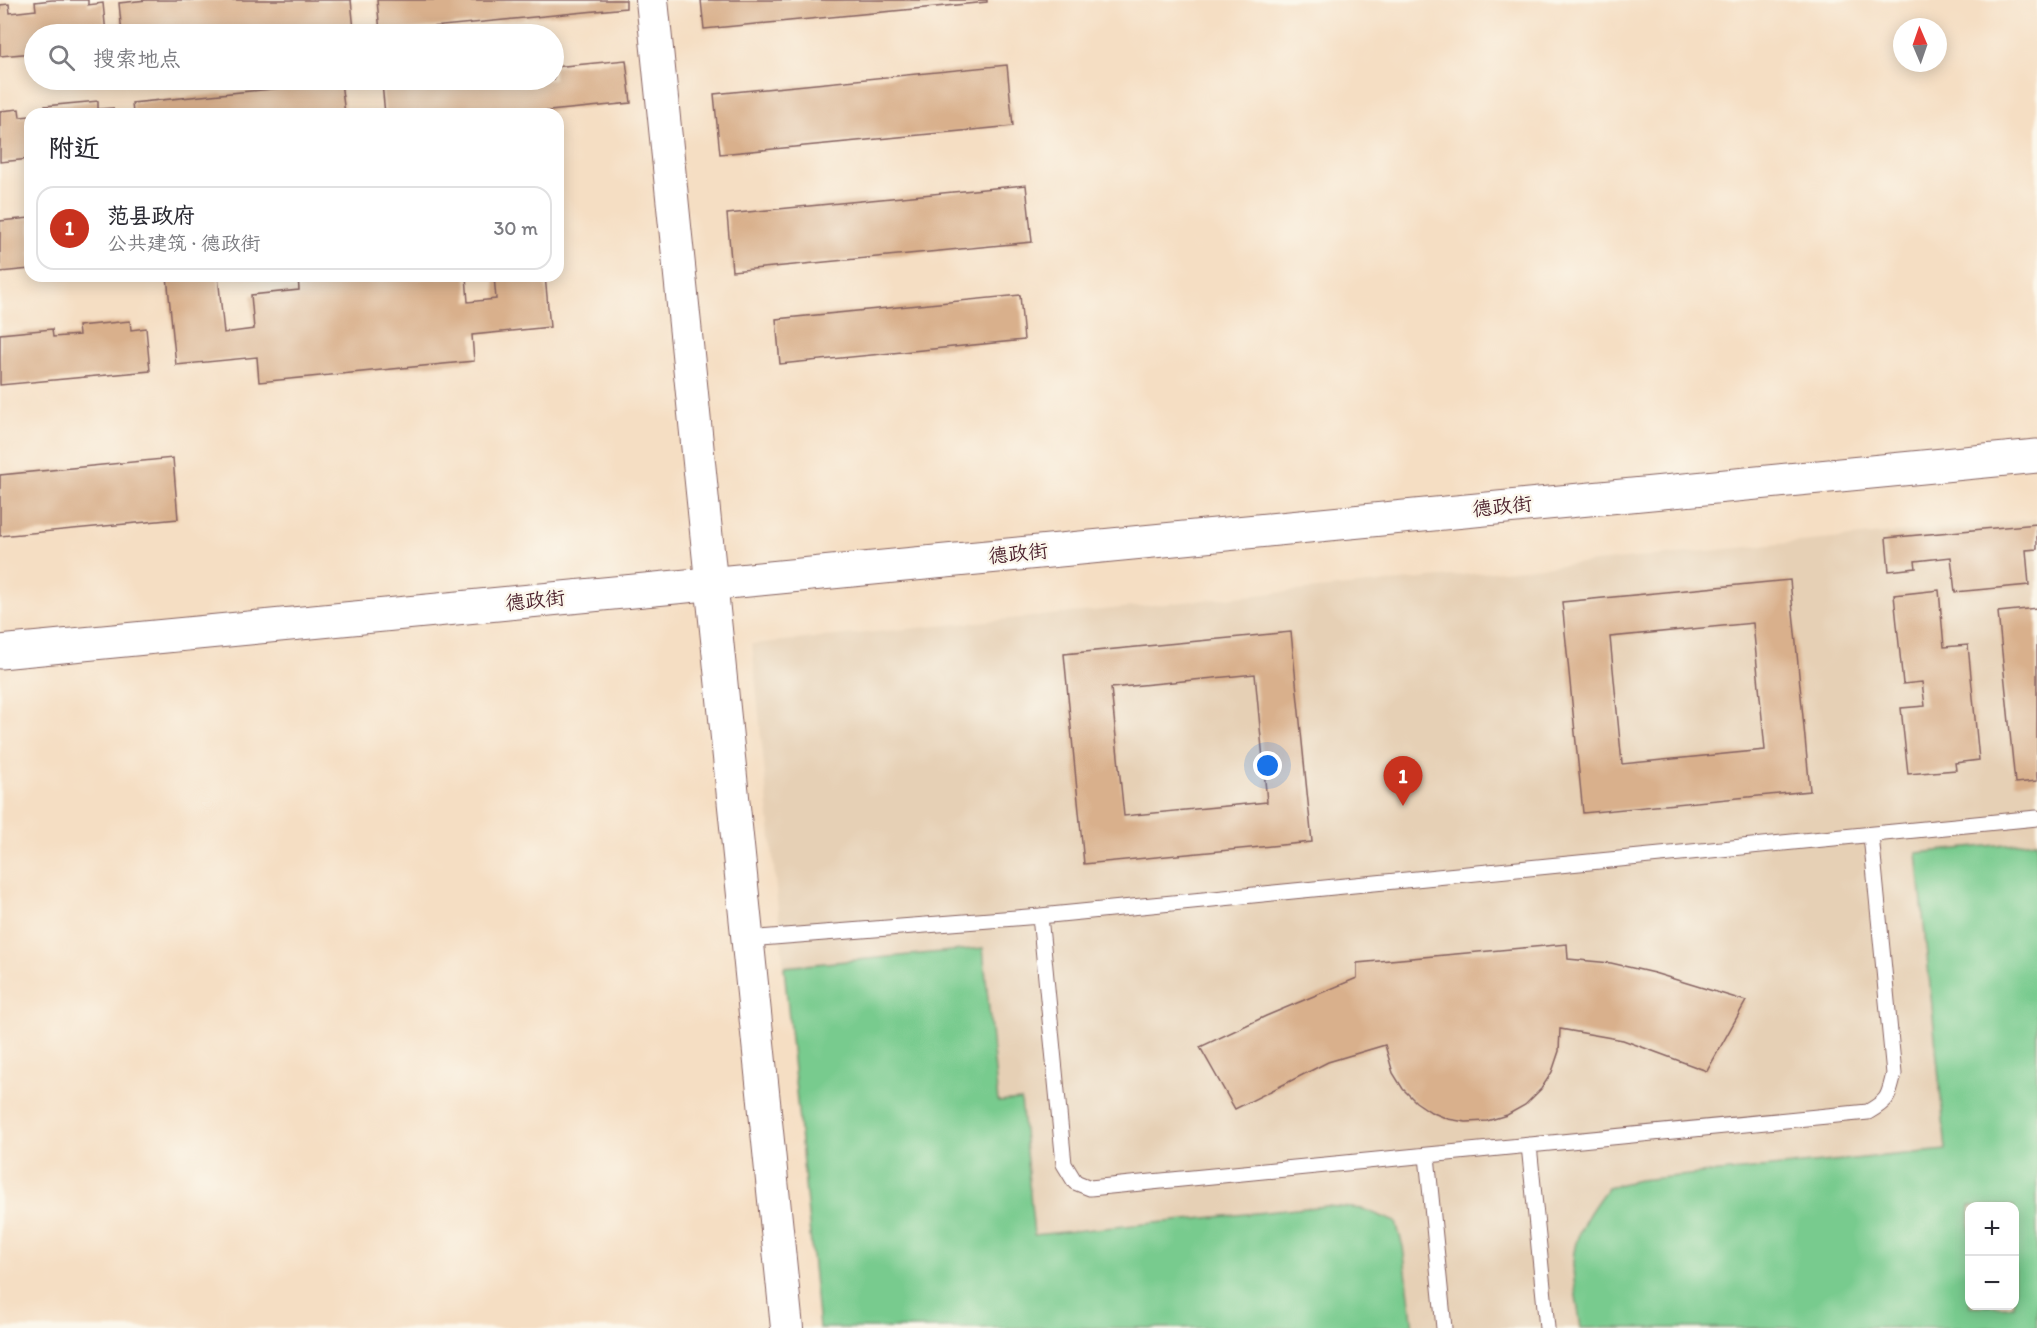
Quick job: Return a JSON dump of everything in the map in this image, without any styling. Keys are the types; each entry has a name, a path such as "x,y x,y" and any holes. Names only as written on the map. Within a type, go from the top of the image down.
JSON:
{"street":[{"path":"652,0 787,1328"},
{"name":"德政街","path":"0,652 2037,456"}],"lane":[{"path":"747,939 1040,916 2037,818"},
{"path":"1040,916 1064,1164 1075,1182 1090,1188 1868,1112 1882,1104 1888,1097 1894,1074 1871,835"},
{"path":"1529,1145 1547,1328"},
{"path":"1427,1155 1444,1328"}],"shaded area":[{"path":"2037,519 2037,1328 819,1328 752,644"}],"green space":[{"path":"2037,841 2037,1328 1581,1328 1574,1279 1574,1252 1585,1222 1608,1187 1639,1180 1946,1150 1917,853"},
{"path":"983,948 998,1102 1021,1100 1034,1235 1327,1206 1363,1209 1396,1222 1403,1247 1413,1328 819,1328 784,967"}],"building":[{"path":"88,0 88,5 103,3 105,24 24,24 24,54 0,56 0,5 9,4 10,13 36,10 35,2"},
{"path":"147,0 351,0 353,24 121,24 119,3"},
{"path":"377,0 626,0 626,8 462,24 379,24"},
{"path":"701,0 987,0 987,2 704,29"},
{"path":"626,60 631,103 564,110 384,108 383,90 564,90 564,66"},
{"path":"1007,65 1013,126 720,154 714,94"},
{"path":"261,90 342,90 344,108 132,108 132,103"},
{"path":"98,101 98,108 45,108 45,106"},
{"path":"19,109 20,117 24,117 24,160 0,162 0,111"},
{"path":"1026,185 1032,242 732,271 727,214"},
{"path":"24,219 24,270 0,272 0,221"},
{"path":"168,282 219,282 224,333 254,329 251,295 299,290 298,282 466,282 468,302 496,299 495,282 546,282 550,327 472,335 474,361 259,382 257,357 176,365"},
{"path":"1020,295 1024,340 780,364 776,319"},
{"path":"130,321 131,330 146,328 150,371 0,385 0,334 52,329 53,337 79,335 78,326"},
{"path":"173,458 178,519 0,536 0,475"},
{"path":"2037,524 2037,549 2026,550 2029,585 1955,592 1951,557 1915,561 1916,568 1889,571 1886,538"},
{"path":"1790,580 1810,791 1583,813 1562,602","holes":["1753,623 1765,750 1622,764 1610,637"]},
{"path":"1939,590 1944,647 1968,645 1979,760 1955,763 1956,770 1908,774 1901,708 1925,706 1922,682 1903,684 1894,595"},
{"path":"2037,608 2037,781 2015,783 1998,612"},
{"path":"1291,632 1312,842 1084,864 1064,654","holes":["1255,674 1267,802 1124,816 1111,688"]},
{"path":"1567,944 1568,959 1611,963 1654,973 1746,1001 1707,1071 1623,1040 1560,1029 1559,1051 1552,1072 1541,1089 1525,1105 1507,1115 1487,1121 1466,1122 1448,1119 1416,1102 1403,1089 1393,1073 1385,1045 1328,1062 1235,1109 1200,1047 1266,1016 1357,978 1357,963"}],"place":[{"name":"范县政府","path":"1403,806"}]}
